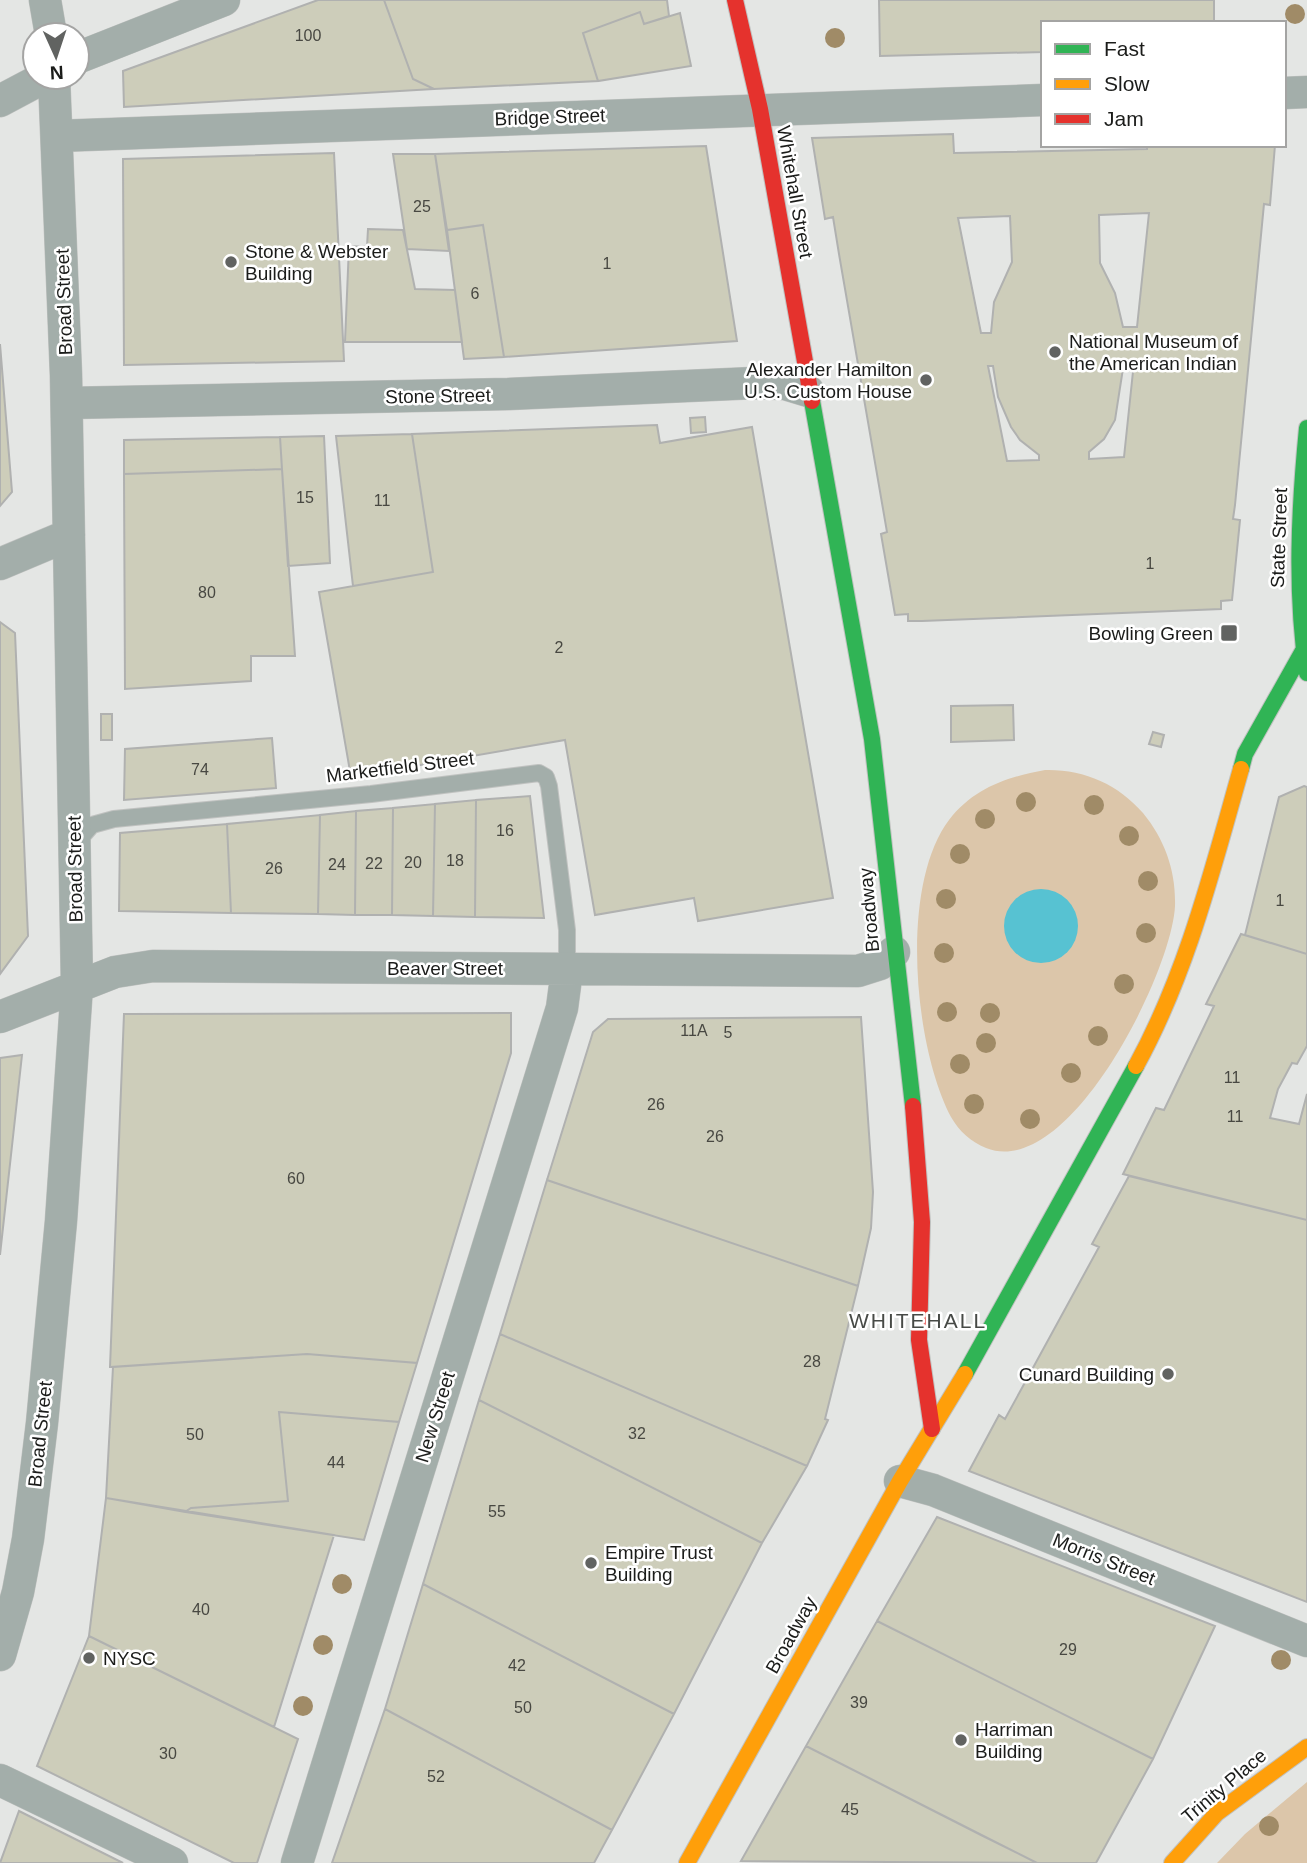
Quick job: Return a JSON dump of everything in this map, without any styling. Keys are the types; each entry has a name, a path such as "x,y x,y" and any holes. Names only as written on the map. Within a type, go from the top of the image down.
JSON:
{"main road":[{"name":"Whitehall Street","path":"735,0 760,109 808,391"},
{"name":"Broadway","path":"808,391 872,739 917,1150 922,1222 919,1339 932,1429"},
{"name":"State Street","path":"1307,428 1297,528 1298,602 1307,673"},
{"name":"Broadway","path":"687,1863 900,1481 1093,1147 1171,997 1202,911 1245,754 1305,649"},
{"name":"Trinity Place","path":"1172,1863 1205,1825 1228,1804 1307,1747"}],"street":[{"path":"45,0 49,21"},
{"path":"91,52 224,0"},
{"path":"0,101 21,90"},
{"name":"Broad Street","path":"0,1655 25,1552 42,1423 61,1221 77,986 67,403 55,91"},
{"path":"1286,93 1307,92"},
{"name":"Bridge Street","path":"57,136 1041,100"},
{"name":"Stone Street","path":"67,403 508,394 754,383 785,384 808,391"},
{"path":"0,564 69,536"},
{"name":"Beaver Street","path":"0,1017 115,972 153,966 858,971 880,964 894,952"},
{"name":"New Street","path":"297,1863 562,1008 567,970"},
{"name":"Morris Street","path":"900,1481 933,1490 1307,1641"},
{"path":"0,1780 172,1863"}],"lane":[{"name":"Marketfield Street","path":"75,845 92,825 114,819 371,794 539,773 546,777 549,786 567,930 567,970"}],"shaded area":[{"path":"1045,770 1073,772 1099,780 1122,794 1143,813 1168,856 1174,880 1175,906 1169,937 1156,976 1136,1020 1110,1064 1081,1103 1050,1133 1018,1150 986,1148 966,1136 951,1117 938,1087 928,1050 917,967 923,884 933,849 949,820 959,809 980,792 1005,780"},
{"path":"1307,1782 1307,1863 1217,1863 1245,1834"}],"water":[{"path":"1041,889 1055,892 1067,900 1075,912 1078,926 1075,940 1067,952 1055,960 1041,963 1027,960 1015,952 1007,940 1004,926 1007,912 1015,900 1027,892"}],"building":[{"path":"318,0 384,0 413,79 434,89 124,107 123,71"},
{"path":"384,0 667,0 669,16 644,24 640,12 583,33 598,81 434,89 413,79"},
{"path":"879,0 1214,0 1214,21 1041,21 1041,52 880,56"},
{"path":"640,12 644,24 680,13 691,66 598,81 583,33"},
{"name":"Alexander Hamilton U.S. Custom House","path":"953,134 954,153 1147,147 1275,147 1270,205 1264,204 1233,519 1240,520 1232,600 1221,601 1221,609 922,621 908,621 908,614 895,615 881,534 887,532 833,217 825,219 812,138","holes":["1149,213 1137,327 1123,327 1115,293 1100,263 1099,215","1010,216 1012,262 994,302 991,333 981,333 958,218","1124,362 1134,362 1124,457 1089,459 1089,452 1104,439 1115,420","988,366 993,366 998,397 1011,427 1020,440 1039,455 1039,460 1007,461"]},
{"path":"706,146 737,341 504,357 483,225 447,230 435,154"},
{"name":"Stone & Webster Building","path":"334,153 344,361 124,365 123,159"},
{"path":"393,154 435,154 449,251 407,249"},
{"path":"483,225 504,357 464,359 447,230"},
{"path":"368,229 403,230 415,289 455,290 462,342 345,342 349,246 367,247"},
{"path":"0,344 12,492 0,506"},
{"path":"705,417 706,432 691,433 690,418"},
{"path":"657,425 660,443 752,427 833,898 698,921 694,898 595,915 565,740 351,777 319,592 433,572 412,434"},
{"path":"412,434 433,572 353,586 336,436"},
{"path":"324,436 330,563 288,566 280,437"},
{"path":"280,437 282,469 124,474 124,440"},
{"path":"282,469 295,656 251,656 251,681 125,689 124,474"},
{"path":"0,622 15,633 28,936 0,974"},
{"path":"1013,705 1014,740 951,742 951,706"},
{"path":"101,714 112,714 112,740 101,740"},
{"path":"1153,732 1164,735 1161,747 1149,744"},
{"path":"272,738 276,788 124,800 125,749"},
{"path":"1307,787 1307,954 1245,935 1279,797"},
{"path":"530,796 544,918 475,917 476,800"},
{"path":"476,800 475,917 433,916 435,804"},
{"path":"435,804 433,916 392,915 393,808"},
{"path":"393,808 392,915 355,915 356,811"},
{"path":"356,811 355,915 318,914 320,815"},
{"path":"320,815 318,914 231,913 227,824"},
{"path":"227,824 231,913 119,911 120,833"},
{"path":"1241,934 1307,954 1307,1046 1297,1064 1292,1063 1278,1089 1270,1118 1299,1124 1307,1094 1307,1220 1123,1174 1156,1108 1164,1110 1214,1006 1206,1004"},
{"path":"511,1013 511,1053 417,1363 307,1354 110,1367 124,1014"},
{"path":"861,1017 873,1192 871,1228 858,1286 547,1180 593,1032 608,1019"},
{"path":"22,1055 0,1255 0,1058"},
{"name":"Cunard Building","path":"1129,1176 1307,1220 1307,1602 969,1471 999,1415 1005,1419 1099,1247 1092,1244"},
{"path":"547,1180 858,1286 825,1419 828,1420 807,1466 500,1334"},
{"path":"500,1334 807,1466 762,1543 479,1400"},
{"path":"307,1354 417,1363 399,1422 279,1412 288,1501 191,1508 185,1512 106,1498 113,1367"},
{"name":"Empire Trust Building","path":"479,1400 762,1543 674,1714 423,1584"},
{"path":"279,1412 399,1422 364,1540 185,1512 191,1508 288,1501"},
{"path":"106,1498 334,1535 274,1727 89,1636"},
{"path":"937,1517 1215,1626 1153,1759 877,1621"},
{"path":"423,1584 674,1714 612,1830 385,1709"},
{"name":"Harriman Building","path":"877,1621 1153,1759 1096,1863 1037,1863 806,1746"},
{"path":"89,1636 298,1739 257,1863 234,1863 37,1766"},
{"path":"385,1709 612,1830 594,1863 332,1863"},
{"path":"806,1746 983,1836 1037,1863 741,1861"},
{"path":"19,1811 123,1863 0,1863"}],"traffic: fast":[{"path":"812,401 872,739 913,1106"},
{"path":"1307,428 1300,550 1301,612 1307,673"},
{"path":"1241,769 1245,754 1304,649"},
{"path":"965,1374 1136,1066"}],"traffic: slow":[{"path":"1136,1066 1154,1031 1184,958 1241,769"},
{"path":"687,1863 900,1481 965,1374"},
{"path":"1172,1863 1217,1813 1307,1747"}],"traffic: jam":[{"path":"735,0 760,109 812,401"},
{"path":"913,1106 922,1222 919,1340 932,1429"}],"place":[{"name":"Stone & Webster Building","path":"231,262"},
{"name":"National Museum of the American Indian","path":"1055,352"},
{"name":"Alexander Hamilton U.S. Custom House","path":"926,380"},
{"name":"Bowling Green","path":"1229,633"},
{"name":"Cunard Building","path":"1168,1374"},
{"name":"Empire Trust Building","path":"591,1563"},
{"name":"NYSC","path":"89,1658"},
{"name":"Harriman Building","path":"961,1740"}],"district":[{"name":"WHITEHALL","path":"918,1320"}]}
